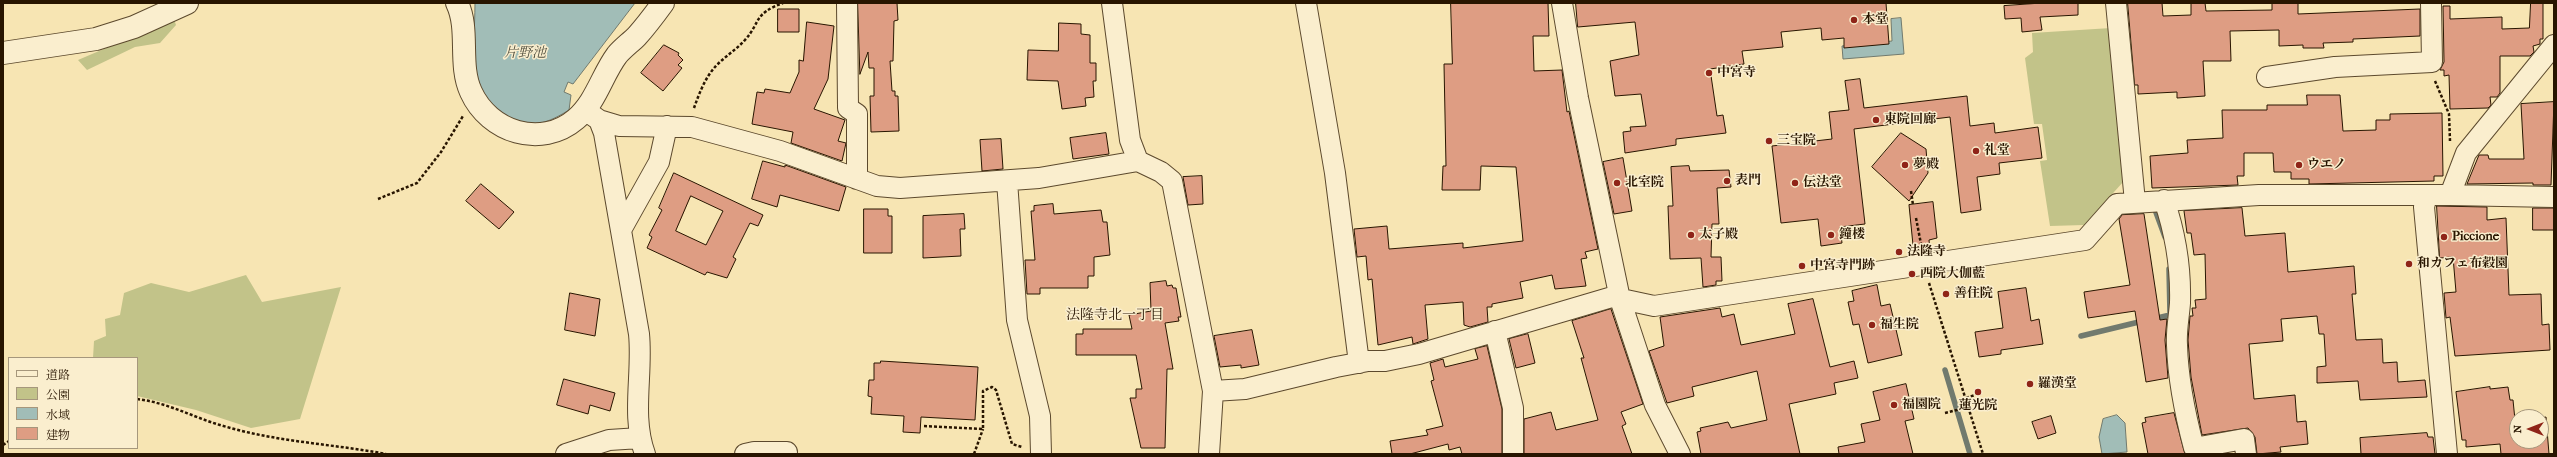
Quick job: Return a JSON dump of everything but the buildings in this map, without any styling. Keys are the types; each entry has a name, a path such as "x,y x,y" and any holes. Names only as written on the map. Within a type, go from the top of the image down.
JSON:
{"street":[{"path":"3,52 96,38 134,27 187,3"},
{"path":"457,3 462,12 464,68 473,98 479,109 493,122 513,132 525,134 546,133 592,115 617,56 663,3"},
{"path":"847,3 848,108 857,114 857,179"},
{"path":"1112,3 1130,140 1138,161"},
{"path":"1306,3 1335,173 1359,363"},
{"path":"1562,3 1578,98 1620,299 1654,405 1680,454"},
{"path":"2116,3 2135,202"},
{"path":"2268,77 2334,67 2432,62 2430,3"},
{"path":"2450,195 2466,153 2554,45"},
{"path":"592,115 619,126 688,127 780,151 877,186 900,188 1039,178 1138,161 1161,172 1172,181 1213,391 1209,454"},
{"path":"566,454 610,440 643,446 638,416 641,353 604,133 592,115"},
{"path":"621,230 659,162 667,126"},
{"path":"1007,181 1018,320 1040,416 1041,454"},
{"path":"1213,391 1245,389 1359,363 1385,361 1419,354 1612,297 1654,306 2085,240 2117,204 2135,202 2165,204 2298,194 2425,199 2450,195 2554,197"},
{"path":"2425,199 2447,454"},
{"path":"2165,204 2177,258 2180,288 2177,345 2179,370 2184,407 2194,448 2244,439 2246,454"},
{"path":"1495,331 1513,408 1513,454"},
{"path":"752,453 787,452"}],"path":[{"path":"688,127 699,93 714,67 746,39 756,20 770,8 782,3"},
{"path":"2432,62 2436,88 2449,114 2450,148"},
{"path":"378,199 417,183 442,152 473,98"},
{"path":"1911,191 1913,205"},
{"path":"1916,218 1921,244"},
{"path":"1924,264 1983,454"},
{"path":"974,454 983,428 983,391 992,387 996,390 1012,444 1041,454"},
{"path":"1966,398 1975,395"},
{"path":"138,399 167,404 225,427 250,433 386,454"},
{"path":"1945,413 1969,407"},
{"path":"924,426 983,428"}],"green space":[{"path":"174,19 176,25 160,43 135,47 87,70 78,60"},
{"path":"2111,28 2124,181 2084,225 2050,226 2040,161 2047,160 2042,124 2034,124 2025,58 2033,52 2032,33"},
{"path":"246,275 262,302 341,287 300,419 251,428 196,410 138,396 138,357 93,357 94,341 106,336 105,319 120,315 124,293 151,283 189,292"}],"water":[{"name":"片野池","path":"475,3 635,3 573,84 568,82 564,92 571,95 569,110 549,120 530,125 520,124 502,116 483,98 479,92 474,60"},
{"path":"1901,18 1904,54 1843,59 1842,46 1892,41 1891,19"},
{"path":"2117,415 2125,423 2127,452 2102,454 2099,437 2103,419"}],"waterway":[{"path":"2156,207 2154,207 2165,237"},
{"path":"2153,319 2170,315 2169,269"},
{"path":"2081,336 2143,321"},
{"path":"1945,370 1970,454"}],"place":[{"name":"本堂","path":"1854,20"},
{"name":"中宮寺","path":"1709,73"},
{"name":"東院回廊","path":"1876,120"},
{"name":"三宝院","path":"1769,141"},
{"name":"礼堂","path":"1976,151"},
{"name":"夢殿","path":"1905,165"},
{"name":"ウエノ","path":"2299,165"},
{"name":"表門","path":"1727,181"},
{"name":"北室院","path":"1617,183"},
{"name":"伝法堂","path":"1795,183"},
{"name":"太子殿","path":"1691,235"},
{"name":"鐘楼","path":"1831,235"},
{"name":"Piccione","path":"2444,237"},
{"name":"法隆寺","path":"1899,252"},
{"name":"和カフェ布穀園","path":"2409,264"},
{"name":"中宮寺門跡","path":"1802,266"},
{"name":"西院大伽藍","path":"1912,274"},
{"name":"善住院","path":"1946,294"},
{"name":"福生院","path":"1872,325"},
{"name":"羅漢堂","path":"2030,384"},
{"name":"蓮光院","path":"1978,392"},
{"name":"福園院","path":"1894,405"}],"district":[{"name":"法隆寺北一丁目","path":"1115,316"}]}
